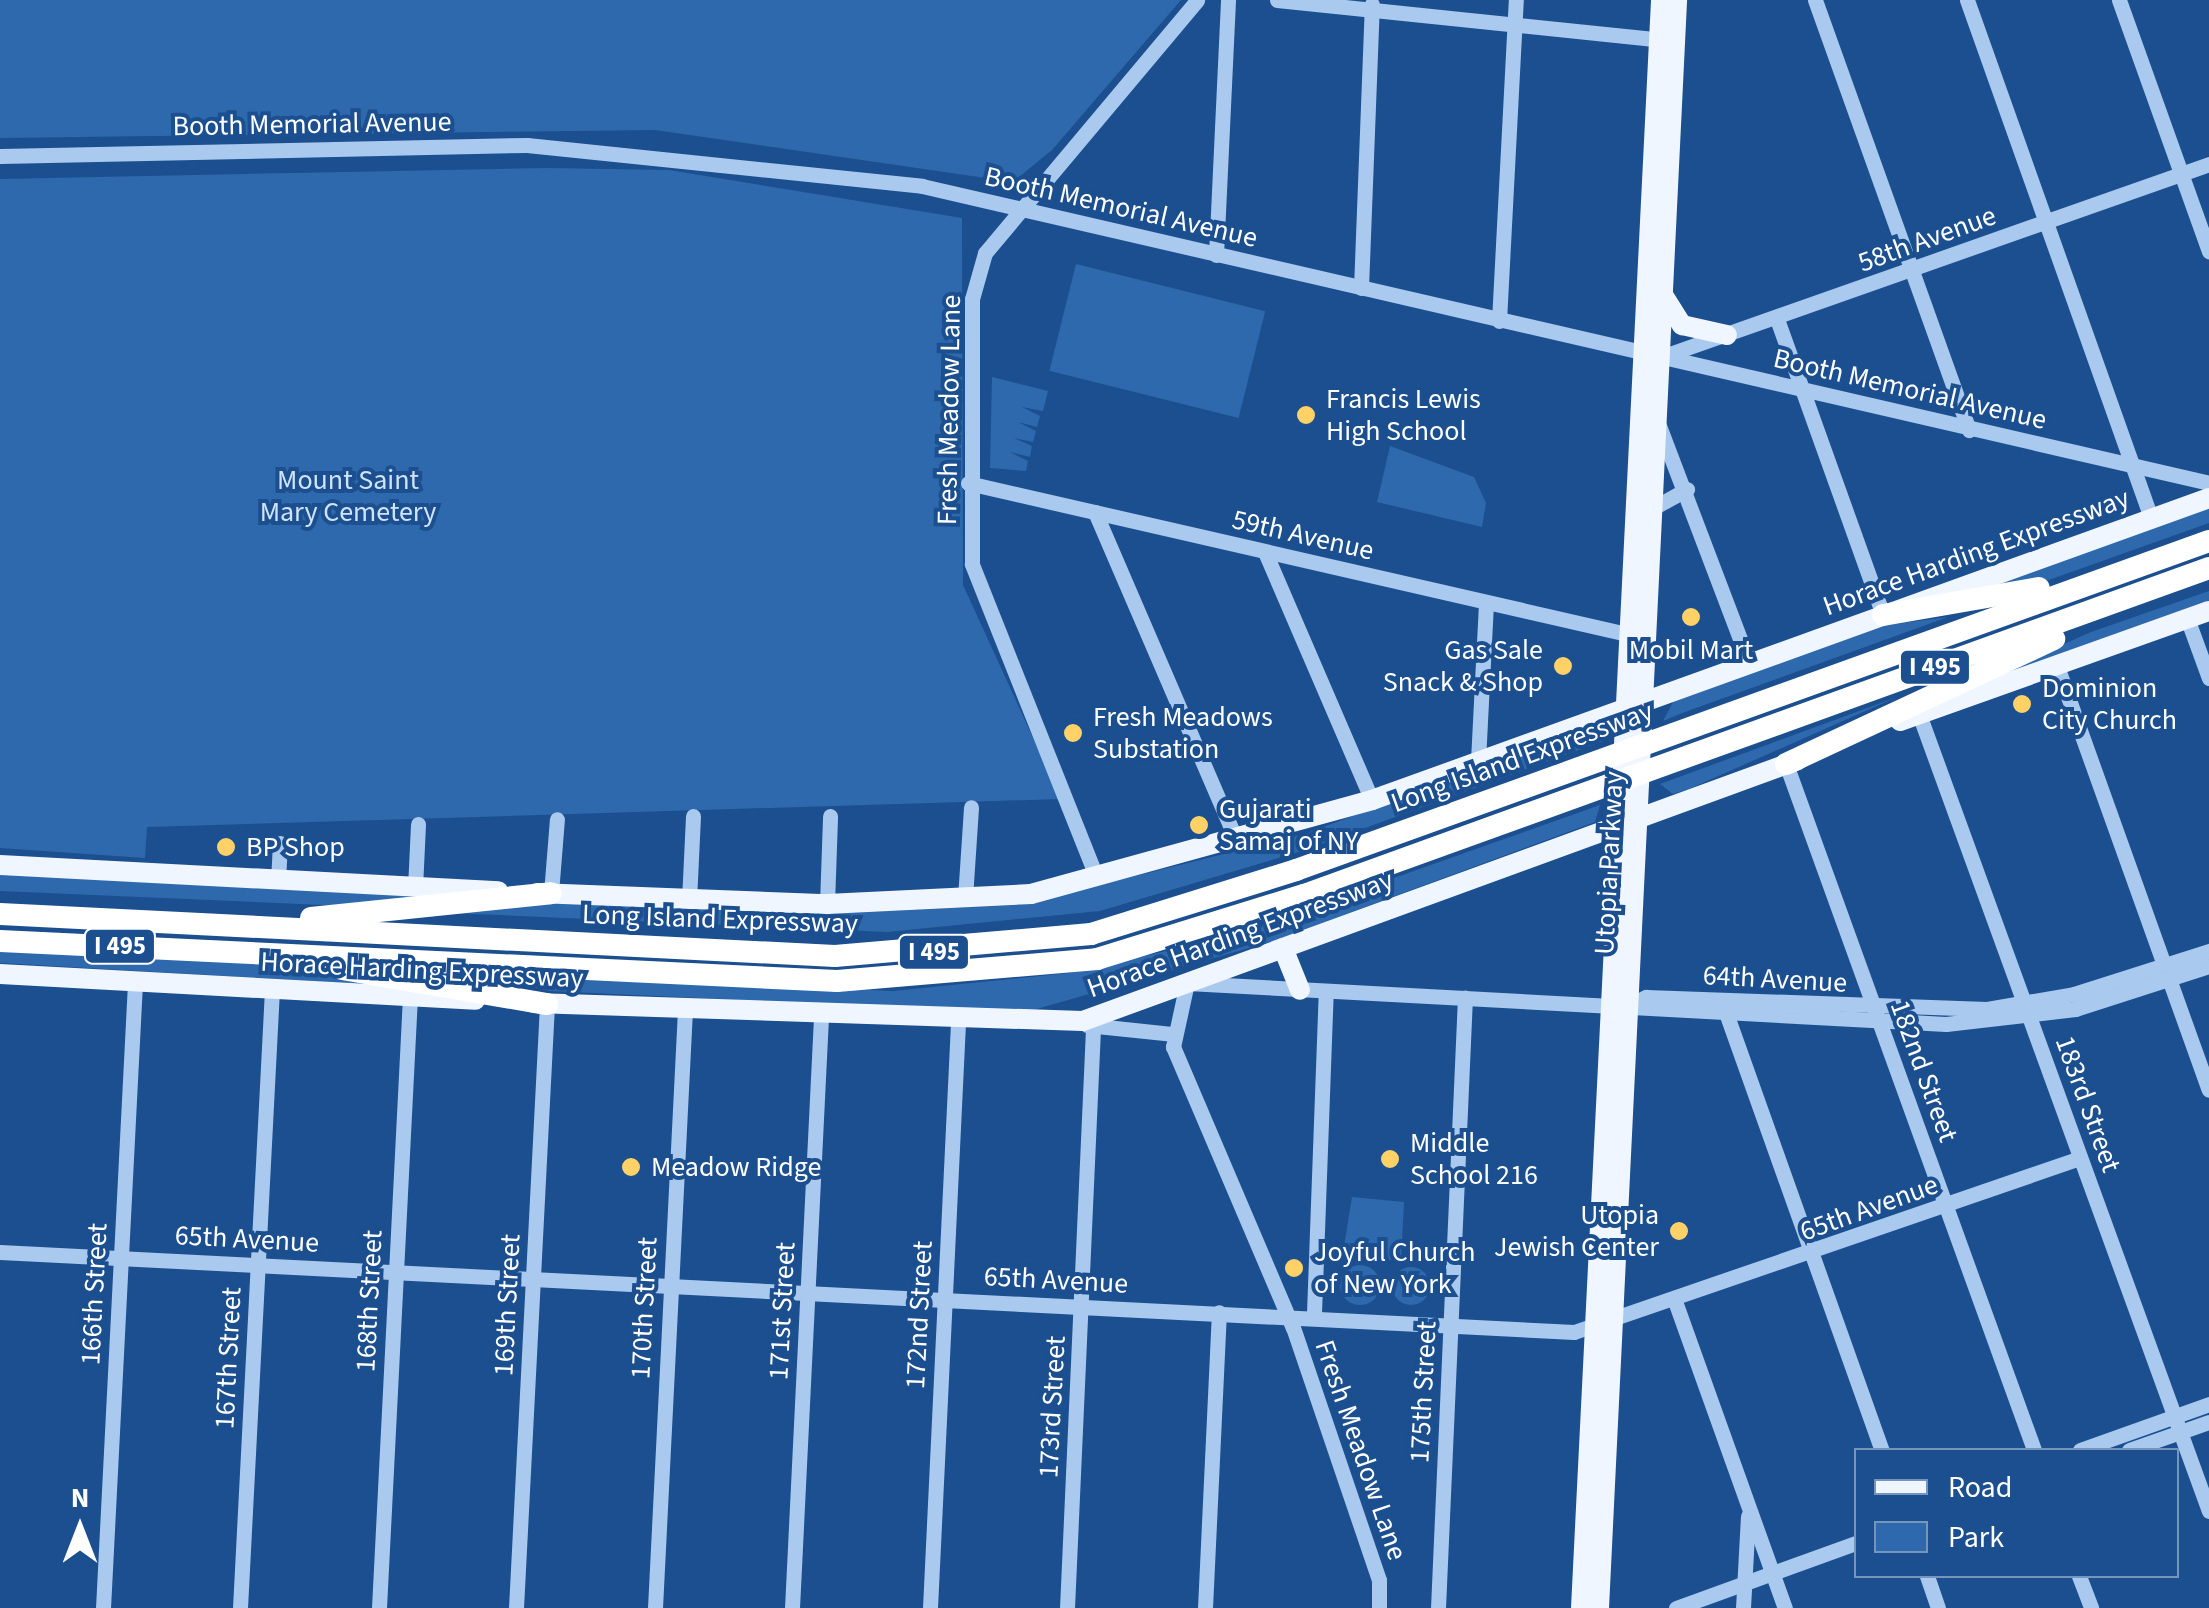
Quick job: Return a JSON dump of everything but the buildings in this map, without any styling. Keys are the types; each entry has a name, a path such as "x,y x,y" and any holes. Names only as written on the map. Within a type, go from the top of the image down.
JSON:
{"highway":[{"path":"1883,615 2012,595 2208,542"},
{"name":"Long Island Expressway","path":"0,914 835,956 1002,947 1180,909 2208,542"},
{"path":"1786,764 2209,569"},
{"name":"Long Island Expressway","path":"0,941 836,980 1007,972 1195,931 2209,569"},
{"path":"237,926 552,893"},
{"path":"240,952 547,1004"}],"main road":[{"name":"Utopia Parkway","path":"1581,1608 1605,1324 1630,822 1646,701 1658,424 1651,355 1663,295 1668,40 1661,0"},
{"name":"Utopia Parkway","path":"1630,822 1624,709 1627,634 1651,355 1668,40 1677,0"},
{"path":"1663,295 1682,324 1727,335"},
{"name":"Horace Harding Expressway","path":"0,866 689,901 827,904 1031,894 1237,842 1372,800 2209,498"},
{"name":"Horace Harding Expressway","path":"0,974 958,1024 1088,1025 1283,948 2209,611"},
{"path":"1283,948 1300,990"},
{"name":"Utopia Parkway","path":"1600,1608 1605,1324"}],"street":[{"name":"Fresh Meadow Lane","path":"1096,876 1071,795 988,618 972,564 968,483 972,300 985,252 1197,0"},
{"path":"1216,255 1228,0"},
{"path":"1278,0 1372,5 1668,40"},
{"path":"1499,321 1516,0"},
{"path":"1815,0 1969,430"},
{"path":"1966,0 2151,518"},
{"path":"2118,0 2209,250"},
{"path":"1360,288 1372,5"},
{"name":"Booth Memorial Avenue","path":"0,156 646,150 922,186 2209,483"},
{"name":"58th Avenue","path":"1651,355 1778,319 2209,164"},
{"path":"1778,319 1883,615"},
{"path":"1658,424 1687,489 1749,663"},
{"name":"59th Avenue","path":"968,483 1627,634"},
{"path":"1653,508 1687,489"},
{"path":"1095,512 1237,842"},
{"path":"1265,552 1372,800"},
{"path":"1478,761 1486,603"},
{"path":"2187,618 2209,678"},
{"path":"2058,666 2209,1090"},
{"name":"183rd Street","path":"1919,714 2209,1511"},
{"name":"182nd Street","path":"1786,764 2033,1448"},
{"path":"966,898 970,807"},
{"path":"689,901 693,816"},
{"path":"827,904 830,816"},
{"path":"552,893 558,819"},
{"path":"415,888 418,824"},
{"path":"278,881 280,843"},
{"name":"64th Avenue","path":"2166,974 2209,951"},
{"name":"64th Avenue","path":"1187,984 1622,1004 1646,997 1725,1008 1878,1016 2028,1011 2209,966"},
{"name":"166th Street","path":"104,1608 135,983"},
{"path":"1088,1025 1172,1034 1187,984"},
{"name":"167th Street","path":"240,1608 272,990"},
{"path":"1314,1313 1326,991"},
{"name":"168th Street","path":"379,1608 410,996"},
{"name":"175th Street","path":"1438,1608 1465,998"},
{"name":"169th Street","path":"516,1608 547,1004"},
{"path":"1725,1008 1881,1448"},
{"name":"170th Street","path":"654,1608 685,1010"},
{"name":"171st Street","path":"792,1608 821,1017"},
{"name":"172nd Street","path":"930,1608 958,1024"},
{"name":"173rd Street","path":"1068,1608 1083,1306 1088,1025"},
{"name":"Fresh Meadow Lane","path":"1172,1034 1286,1311 1380,1580 1378,1608"},
{"name":"65th Avenue","path":"0,1252 1083,1306 1286,1311 1452,1325 1605,1324 1676,1304 2080,1158"},
{"path":"1676,1304 1786,1608"},
{"path":"1205,1608 1219,1312"},
{"path":"2133,1448 2209,1404"},
{"path":"2088,1448 2178,1424 2209,1422"},
{"path":"1742,1608 1749,1512"},
{"path":"1676,1608 1854,1544"},
{"path":"1928,1578 1938,1608"},
{"path":"2080,1578 2091,1608"}],"green space":[{"path":"0,0 1181,0 1052,150 1013,182 655,130 0,138"},
{"name":"Mount Saint Mary Cemetery","path":"545,168 669,170 962,218 963,585 1061,799 147,827 145,858 0,848 0,179"},
{"path":"1076,264 1265,311 1239,418 1049,371"},
{"path":"992,377 1048,391 1043,411 1022,407 1040,416 1037,427 1018,422 1036,431 1033,442 1014,438 1032,446 1030,457 1010,452 1028,461 1026,471 990,468"},
{"path":"1390,446 1474,477 1486,503 1482,527 1377,502"},
{"path":"2209,506 2209,523 2032,586 1955,598"},
{"path":"2209,591 2209,602 1942,698 2091,632"},
{"path":"1948,617 1663,721 1674,700 1879,626"},
{"path":"1897,697 1689,789 1673,794 1660,784"},
{"path":"1588,730 1603,741 1302,851 1100,911 887,932 450,913 561,902 805,915 1019,905 1304,834"},
{"path":"1600,805 1595,822 1273,941 1023,1013 550,991 462,971 893,991 1069,973 1228,937"},
{"path":"0,874 447,897 347,906 0,891"},
{"path":"0,950 261,962 340,972 366,984 0,963"},
{"path":"1352,1197 1404,1202 1401,1260 1342,1259"},
{"path":"1360,1265 1374,1271 1380,1285 1374,1299 1360,1305 1346,1299 1340,1285 1346,1271"},
{"path":"1411,1267 1425,1272 1430,1286 1425,1300 1411,1305 1397,1300 1392,1286 1397,1272"}],"place":[{"name":"Francis Lewis High School","path":"1306,415"},
{"name":"Mobil Mart","path":"1691,617"},
{"name":"Gas Sale Snack & Shop","path":"1563,666"},
{"name":"Dominion City Church","path":"2022,704"},
{"name":"Fresh Meadows Substation","path":"1073,733"},
{"name":"Gujarati Samaj of NY","path":"1199,825"},
{"name":"BP Shop","path":"226,847"},
{"name":"Middle School 216","path":"1390,1159"},
{"name":"Meadow Ridge","path":"631,1167"},
{"name":"Utopia Jewish Center","path":"1679,1231"},
{"name":"Joyful Church of New York","path":"1294,1268"}]}
